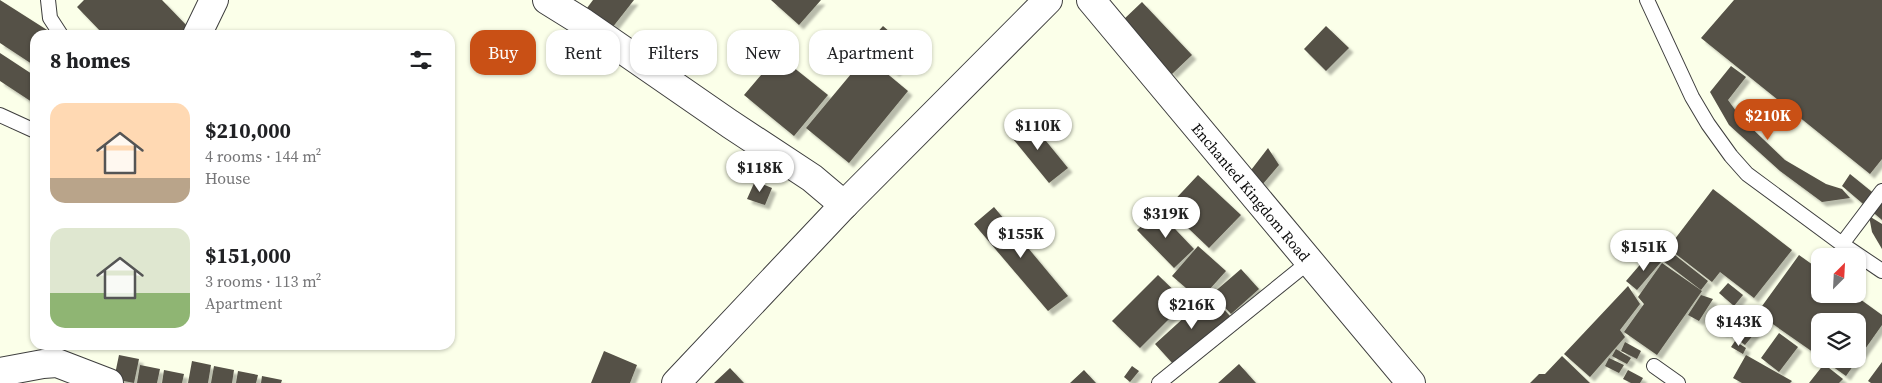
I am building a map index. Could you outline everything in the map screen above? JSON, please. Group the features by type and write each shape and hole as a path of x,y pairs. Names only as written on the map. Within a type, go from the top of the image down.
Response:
{"street":[{"path":"199,30 214,0"},
{"path":"549,0 812,178 844,205"},
{"path":"676,383 844,205 1048,0"},
{"name":"Enchanted Kingdom Road","path":"1091,0 1411,383"},
{"path":"0,372 43,364 61,354 109,383"}],"lane":[{"path":"48,0 50,18 58,30"},
{"path":"1647,0 1692,97 1708,124 1731,156 1747,174 1882,271"},
{"path":"0,115 30,128"},
{"path":"1842,244 1882,191"},
{"path":"1159,383 1310,261"},
{"path":"1654,366 1678,383"}],"building":[{"path":"0,0 47,30 30,30 30,63 0,43"},
{"path":"84,0 162,0 191,30 99,30 77,7"},
{"path":"593,0 634,0 612,28 587,8"},
{"path":"771,0 821,0 799,25"},
{"path":"1734,0 1882,0 1882,159 1870,174 1701,38"},
{"path":"1142,2 1192,55 1172,74 1122,21"},
{"path":"883,26 888,30 879,30"},
{"path":"1326,26 1349,48 1326,71 1304,49"},
{"path":"0,53 30,73 30,101 0,81"},
{"path":"1731,66 1746,77 1728,100 1741,118 1785,160 1826,184 1842,189 1850,198 1822,202 1780,171 1729,125 1710,92"},
{"path":"799,72 828,95 794,136 744,95 761,75 799,75"},
{"path":"850,75 889,75 908,91 849,163 806,128"},
{"path":"1028,119 1068,168 1049,183 1009,134"},
{"path":"1268,148 1279,165 1262,185 1248,174"},
{"path":"1850,174 1882,200 1882,220 1842,186"},
{"path":"1198,175 1241,215 1209,248 1167,208"},
{"path":"755,181 772,188 765,205 747,199"},
{"path":"1713,189 1792,250 1754,298 1720,272 1712,282 1668,248"},
{"path":"994,207 1068,296 1048,311 974,224"},
{"path":"1158,211 1194,249 1174,268 1137,230"},
{"path":"1869,216 1882,224 1882,249 1872,232"},
{"path":"1198,246 1226,271 1200,300 1172,276"},
{"path":"1666,248 1708,281 1701,290 1659,258"},
{"path":"1650,253 1661,262 1637,290 1626,281"},
{"path":"1799,255 1811,264 1811,303 1865,303 1882,315 1882,325 1866,348 1866,313 1811,313 1811,351 1757,313"},
{"path":"1662,263 1702,291 1657,355 1624,332 1644,304 1638,297"},
{"path":"1241,269 1259,289 1231,314 1212,294"},
{"path":"1158,275 1186,302 1140,348 1112,321"},
{"path":"1728,283 1743,295 1734,306 1719,293"},
{"path":"1628,286 1640,304 1620,330 1625,337 1590,377 1564,354"},
{"path":"1210,294 1230,316 1174,365 1155,344"},
{"path":"1701,295 1713,299 1699,321 1688,315"},
{"path":"1726,306 1737,313 1724,333 1712,326"},
{"path":"1746,308 1764,322 1745,345 1727,331"},
{"path":"1779,333 1798,347 1779,372 1761,358"},
{"path":"1735,341 1746,348 1743,354 1731,347"},
{"path":"1625,342 1641,351 1637,359 1621,351"},
{"path":"1616,349 1631,358 1627,364 1612,356"},
{"path":"604,351 637,365 630,383 591,383"},
{"path":"119,355 139,359 134,383 114,379"},
{"path":"1746,355 1792,381 1790,383 1742,383 1733,378"},
{"path":"1562,356 1590,383 1530,383 1539,374 1545,374"},
{"path":"1609,358 1624,365 1619,373 1605,366"},
{"path":"192,361 211,365 208,383 188,383"},
{"path":"1882,362 1882,383 1871,383 1868,381"},
{"path":"1239,364 1256,383 1218,383"},
{"path":"140,365 160,369 157,383 137,383"},
{"path":"214,366 234,370 232,383 211,383"},
{"path":"1132,366 1139,371 1130,382 1124,377"},
{"path":"730,368 744,383 714,383"},
{"path":"1821,368 1829,368 1843,379 1839,383 1809,383"},
{"path":"1835,368 1852,368 1846,376"},
{"path":"164,370 184,374 182,383 162,383"},
{"path":"1084,370 1096,383 1070,383"},
{"path":"1628,370 1643,378 1640,383 1631,383 1623,379"},
{"path":"238,371 258,375 256,383 236,383"},
{"path":"262,376 282,380 281,383 261,383"}]}
